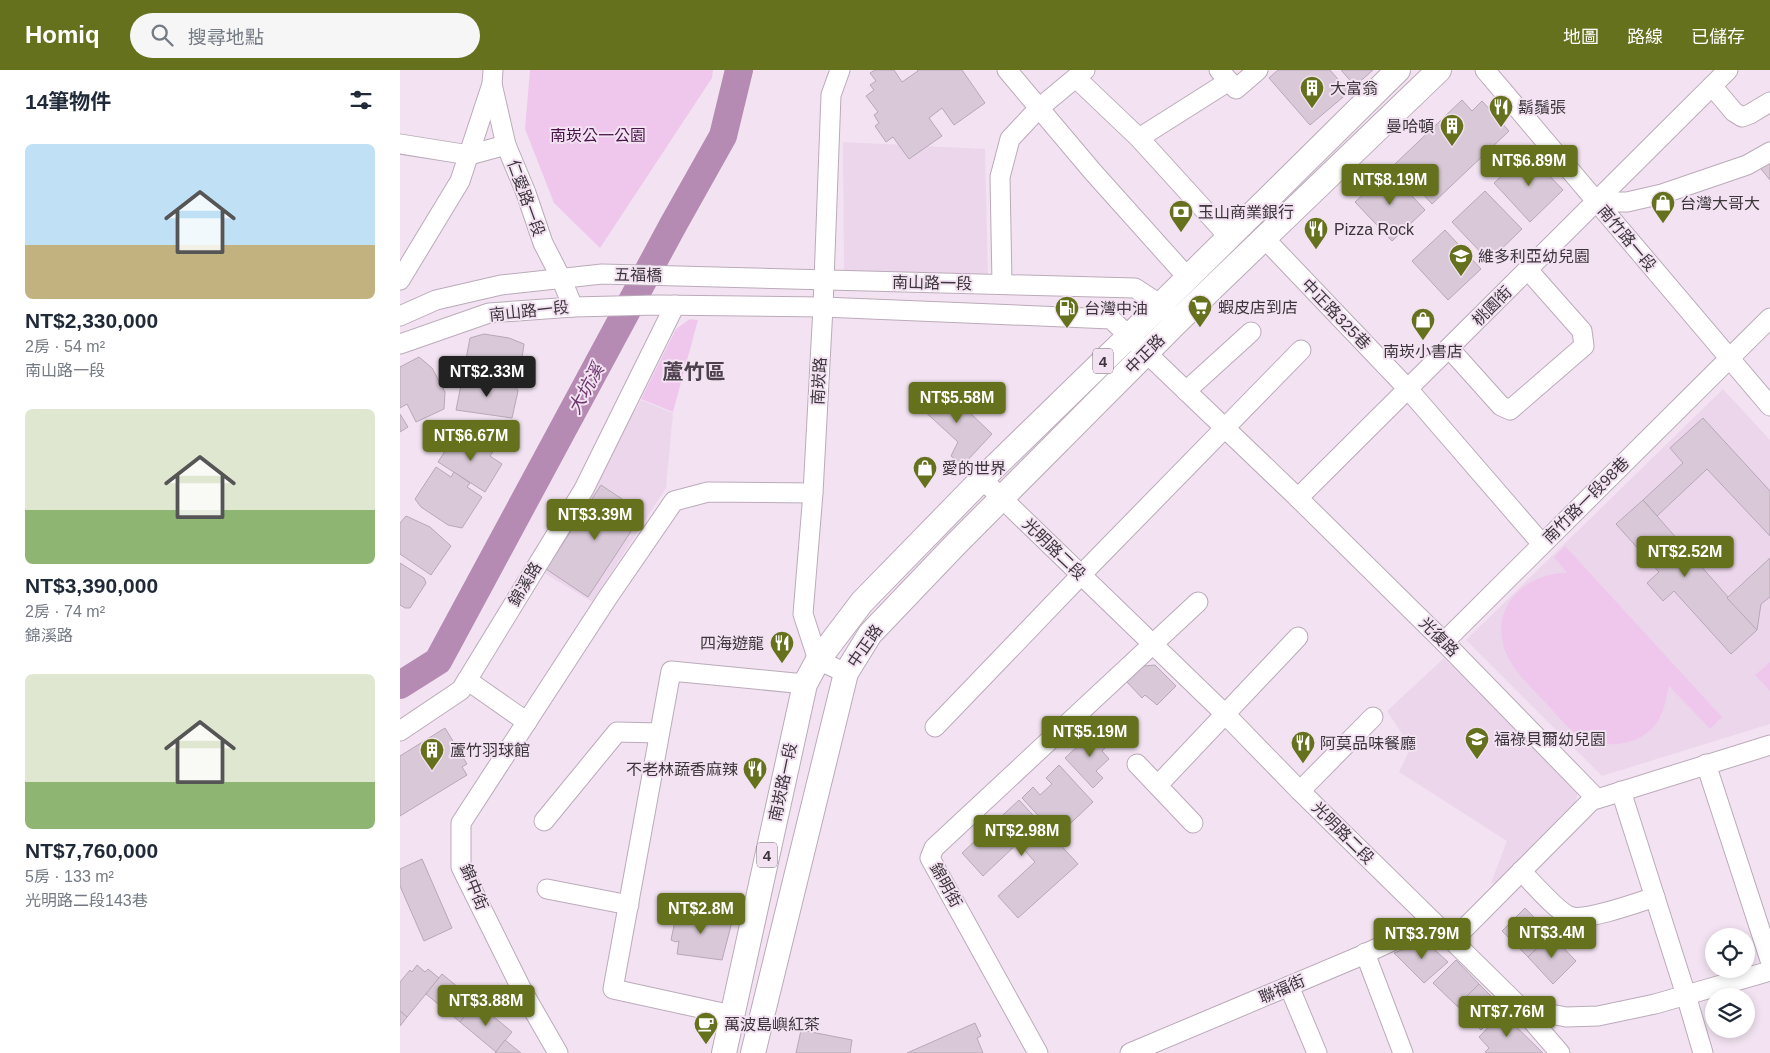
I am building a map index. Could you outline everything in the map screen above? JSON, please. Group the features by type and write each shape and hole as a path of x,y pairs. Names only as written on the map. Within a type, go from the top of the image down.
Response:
{"main road":[{"name":"中正路","path":"818,660 862,602 982,479 1398,70"},
{"name":"中正路","path":"846,673 870,634 1001,499 1146,352 1439,70"},
{"name":"南崁路一段","path":"724,1053 805,684 818,660"},
{"name":"4","path":"753,1053 846,673"}],"street":[{"name":"南崁路","path":"818,660 803,614 813,493 823,307 831,95 840,70"},
{"path":"1007,70 1038,109 1188,278"},
{"path":"1138,138 1228,80 1258,70"},
{"name":"南竹路一段","path":"1485,70 1770,406"},
{"name":"桃園街","path":"1298,498 1726,71"},
{"path":"1002,284 1000,177 1010,139 1038,109 1080,74 1229,237"},
{"name":"仁愛路一段","path":"492,77 506,145 526,193 543,243 562,278 573,307"},
{"name":"仁愛路一段","path":"400,280 460,181 492,77"},
{"path":"1712,86 1734,112 1742,117 1770,102"},
{"path":"400,144 469,155 506,145"},
{"path":"1596,202 1628,202 1662,194 1747,165 1770,152"},
{"name":"中正路325巷","path":"1265,239 1408,390 1542,544"},
{"path":"1449,348 1501,406 1510,410 1584,346 1582,331 1528,270"},
{"name":"南山路一段","path":"400,316 436,300 501,285 602,274"},
{"name":"五福橋","path":"602,274 674,275"},
{"name":"南山路一段","path":"674,275 824,281 1135,288 1161,305 1177,322"},
{"name":"南山路一段","path":"666,305 823,307 1111,319 1146,352"},
{"name":"五福橋","path":"603,306 666,305"},
{"name":"錦溪路","path":"400,731 461,690 584,489 666,305"},
{"name":"南山路一段","path":"400,344 489,313 603,306"},
{"name":"南竹路一段98巷","path":"1444,642 1770,318"},
{"path":"1186,391 1250,332"},
{"path":"935,726 1301,350"},
{"name":"光復路","path":"1146,352 1444,642 1594,797"},
{"name":"光明路二段","path":"982,479 1225,714 1300,791 1453,940 1521,1008 1560,1053"},
{"name":"錦中街","path":"558,1053 523,992 461,867 462,823 608,597 674,502 708,492 813,493"},
{"path":"1152,644 1198,602"},
{"path":"1158,785 1298,637"},
{"name":"錦明街","path":"1038,1053 930,858 934,848 1152,644"},
{"path":"818,660 846,673"},
{"path":"732,1015 613,989 671,671 805,684"},
{"path":"467,680 527,722"},
{"path":"1300,791 1373,717"},
{"path":"544,821 617,732 659,733"},
{"path":"1453,940 1594,797 1597,799 1770,745"},
{"path":"1137,764 1193,823"},
{"path":"1706,764 1770,960"},
{"path":"1621,791 1703,1053"},
{"path":"1521,870 1553,903 1569,916 1584,918 1656,898"},
{"path":"547,889 629,905"},
{"name":"聯福街","path":"1130,1053 1289,986 1433,922"},
{"path":"1365,953 1403,1053"},
{"path":"1521,1008 1566,1017 1598,1016 1655,1004 1770,970"},
{"path":"1289,986 1317,1053"}],"shaded area":[{"path":"843,142 985,149 988,275 844,277"},
{"path":"1723,389 1770,440 1770,724 1602,776 1466,640"},
{"path":"641,400 673,413 666,488 592,602 541,571"},
{"name":"福祿貝爾幼兒園","path":"1444,658 1578,790 1575,807 1497,882 1491,883 1507,841 1399,772 1411,747 1387,711"}],"green space":[{"name":"南崁公一公園","path":"530,70 713,70 712,78 600,248 554,203 525,129"},
{"path":"690,319 698,320 673,412 641,399 676,329"},
{"path":"1565,546 1722,717 1710,729 1669,686 1661,716 1647,733 1628,742 1617,744 1595,742 1571,730 1528,685 1512,664 1504,648 1501,625 1504,612 1510,601 1529,583 1541,577 1567,573 1554,557"},
{"path":"1770,662 1770,691 1755,675"}],"building":[{"path":"875,70 894,70 902,82 917,70 962,70 985,103 954,125 942,108 929,118 942,136 909,159 893,137 886,142 875,126 879,123 874,115 878,112 866,96 874,90 870,85 876,81 870,73"},
{"name":"大富翁","path":"1278,70 1330,70 1349,92 1310,125 1269,78"},
{"name":"大富翁","path":"1341,70 1373,70 1355,86"},
{"name":"曼哈頓","path":"1462,100 1472,111 1482,101 1509,131 1432,204 1395,164"},
{"path":"1527,152 1563,190 1530,222 1494,183"},
{"path":"1770,159 1770,180 1757,164"},
{"name":"曼哈頓","path":"1389,171 1425,210 1392,241 1355,202"},
{"path":"1485,191 1522,229 1489,261 1452,222"},
{"path":"1445,230 1481,269 1448,300 1412,261"},
{"path":"484,334 509,338 524,344 519,379 464,370 470,338"},
{"path":"419,357 432,368 445,392 444,409 416,422 407,404 400,408 400,367"},
{"path":"466,377 516,387 518,391 512,418 456,410 462,380"},
{"path":"942,386 992,434 963,465 951,456 958,442 921,408"},
{"path":"400,414 408,427 400,432"},
{"path":"1703,418 1770,491 1770,536 1707,469 1657,516 1643,500 1683,463 1670,448"},
{"path":"456,434 469,443 473,437 494,450 490,456 502,464 485,492 438,462"},
{"path":"436,467 451,477 454,472 470,483 467,487 482,497 462,528 448,525 421,507 415,499"},
{"path":"601,485 643,513 588,597 546,569"},
{"path":"1643,500 1757,630 1731,654 1674,591 1663,601 1647,583 1659,572 1616,524"},
{"path":"406,516 430,527 451,546 431,575 400,554 400,523"},
{"path":"1770,558 1770,597 1761,604 1757,630 1727,598"},
{"path":"400,563 424,578 426,583 410,608 400,605"},
{"path":"1155,665 1176,686 1157,705 1145,695 1142,698 1127,682 1144,666"},
{"name":"蘆竹羽球館","path":"445,728 467,764 462,767 467,775 400,816 400,756"},
{"path":"1095,730 1109,744 1102,751 1109,759 1096,771 1103,778 1093,788 1065,758"},
{"path":"1059,765 1093,802 1057,836 1022,798 1033,787 1040,795 1052,784 1046,778"},
{"path":"1019,800 1078,864 1018,918 998,896 1035,862 1018,843 983,876 962,853"},
{"path":"422,859 452,928 424,941 400,886 400,869"},
{"path":"1525,908 1551,935 1528,957 1502,931"},
{"path":"677,911 733,918 722,960 677,954 679,941 671,940"},
{"path":"1551,935 1576,961 1553,984 1528,957"},
{"path":"1425,941 1448,962 1424,983 1394,953"},
{"path":"1456,960 1479,984 1457,1006 1433,983"},
{"path":"417,965 425,972 428,969 439,978 407,1017 400,1011 400,982"},
{"path":"442,974 476,1002 460,1022 426,994"},
{"path":"1479,984 1503,1008 1481,1030 1457,1006"},
{"path":"476,1002 512,1032 496,1052 460,1022"},
{"path":"400,1011 407,1017 400,1026"},
{"path":"1502,1013 1543,1053 1485,1052 1489,1048 1479,1037"},
{"path":"975,1023 981,1036 977,1038 983,1053 907,1053"},
{"path":"801,1030 852,1040 850,1053 796,1053"},
{"path":"505,1040 521,1053 495,1053"}],"waterway":[{"name":"大坑溪","path":"400,685 438,661 723,136 739,70"}],"place":[{"name":"大富翁","path":"1312,109"},
{"name":"鬍鬚張","path":"1501,128"},
{"name":"曼哈頓","path":"1452,147"},
{"name":"台灣大哥大","path":"1663,224"},
{"name":"玉山商業銀行","path":"1181,233"},
{"name":"Pizza Rock","path":"1316,250"},
{"name":"維多利亞幼兒園","path":"1461,277"},
{"name":"蝦皮店到店","path":"1200,328"},
{"name":"台灣中油","path":"1067,329"},
{"name":"南崁小書店","path":"1423,341"},
{"name":"愛的世界","path":"925,489"},
{"name":"四海遊龍","path":"782,664"},
{"name":"福祿貝爾幼兒園","path":"1477,760"},
{"name":"阿莫品味餐廳","path":"1303,764"},
{"name":"蘆竹羽球館","path":"432,771"},
{"name":"不老林蔬香麻辣","path":"755,790"},
{"name":"萬波島嶼紅茶","path":"706,1045"}],"district":[{"name":"蘆竹區","path":"694,371"}]}
